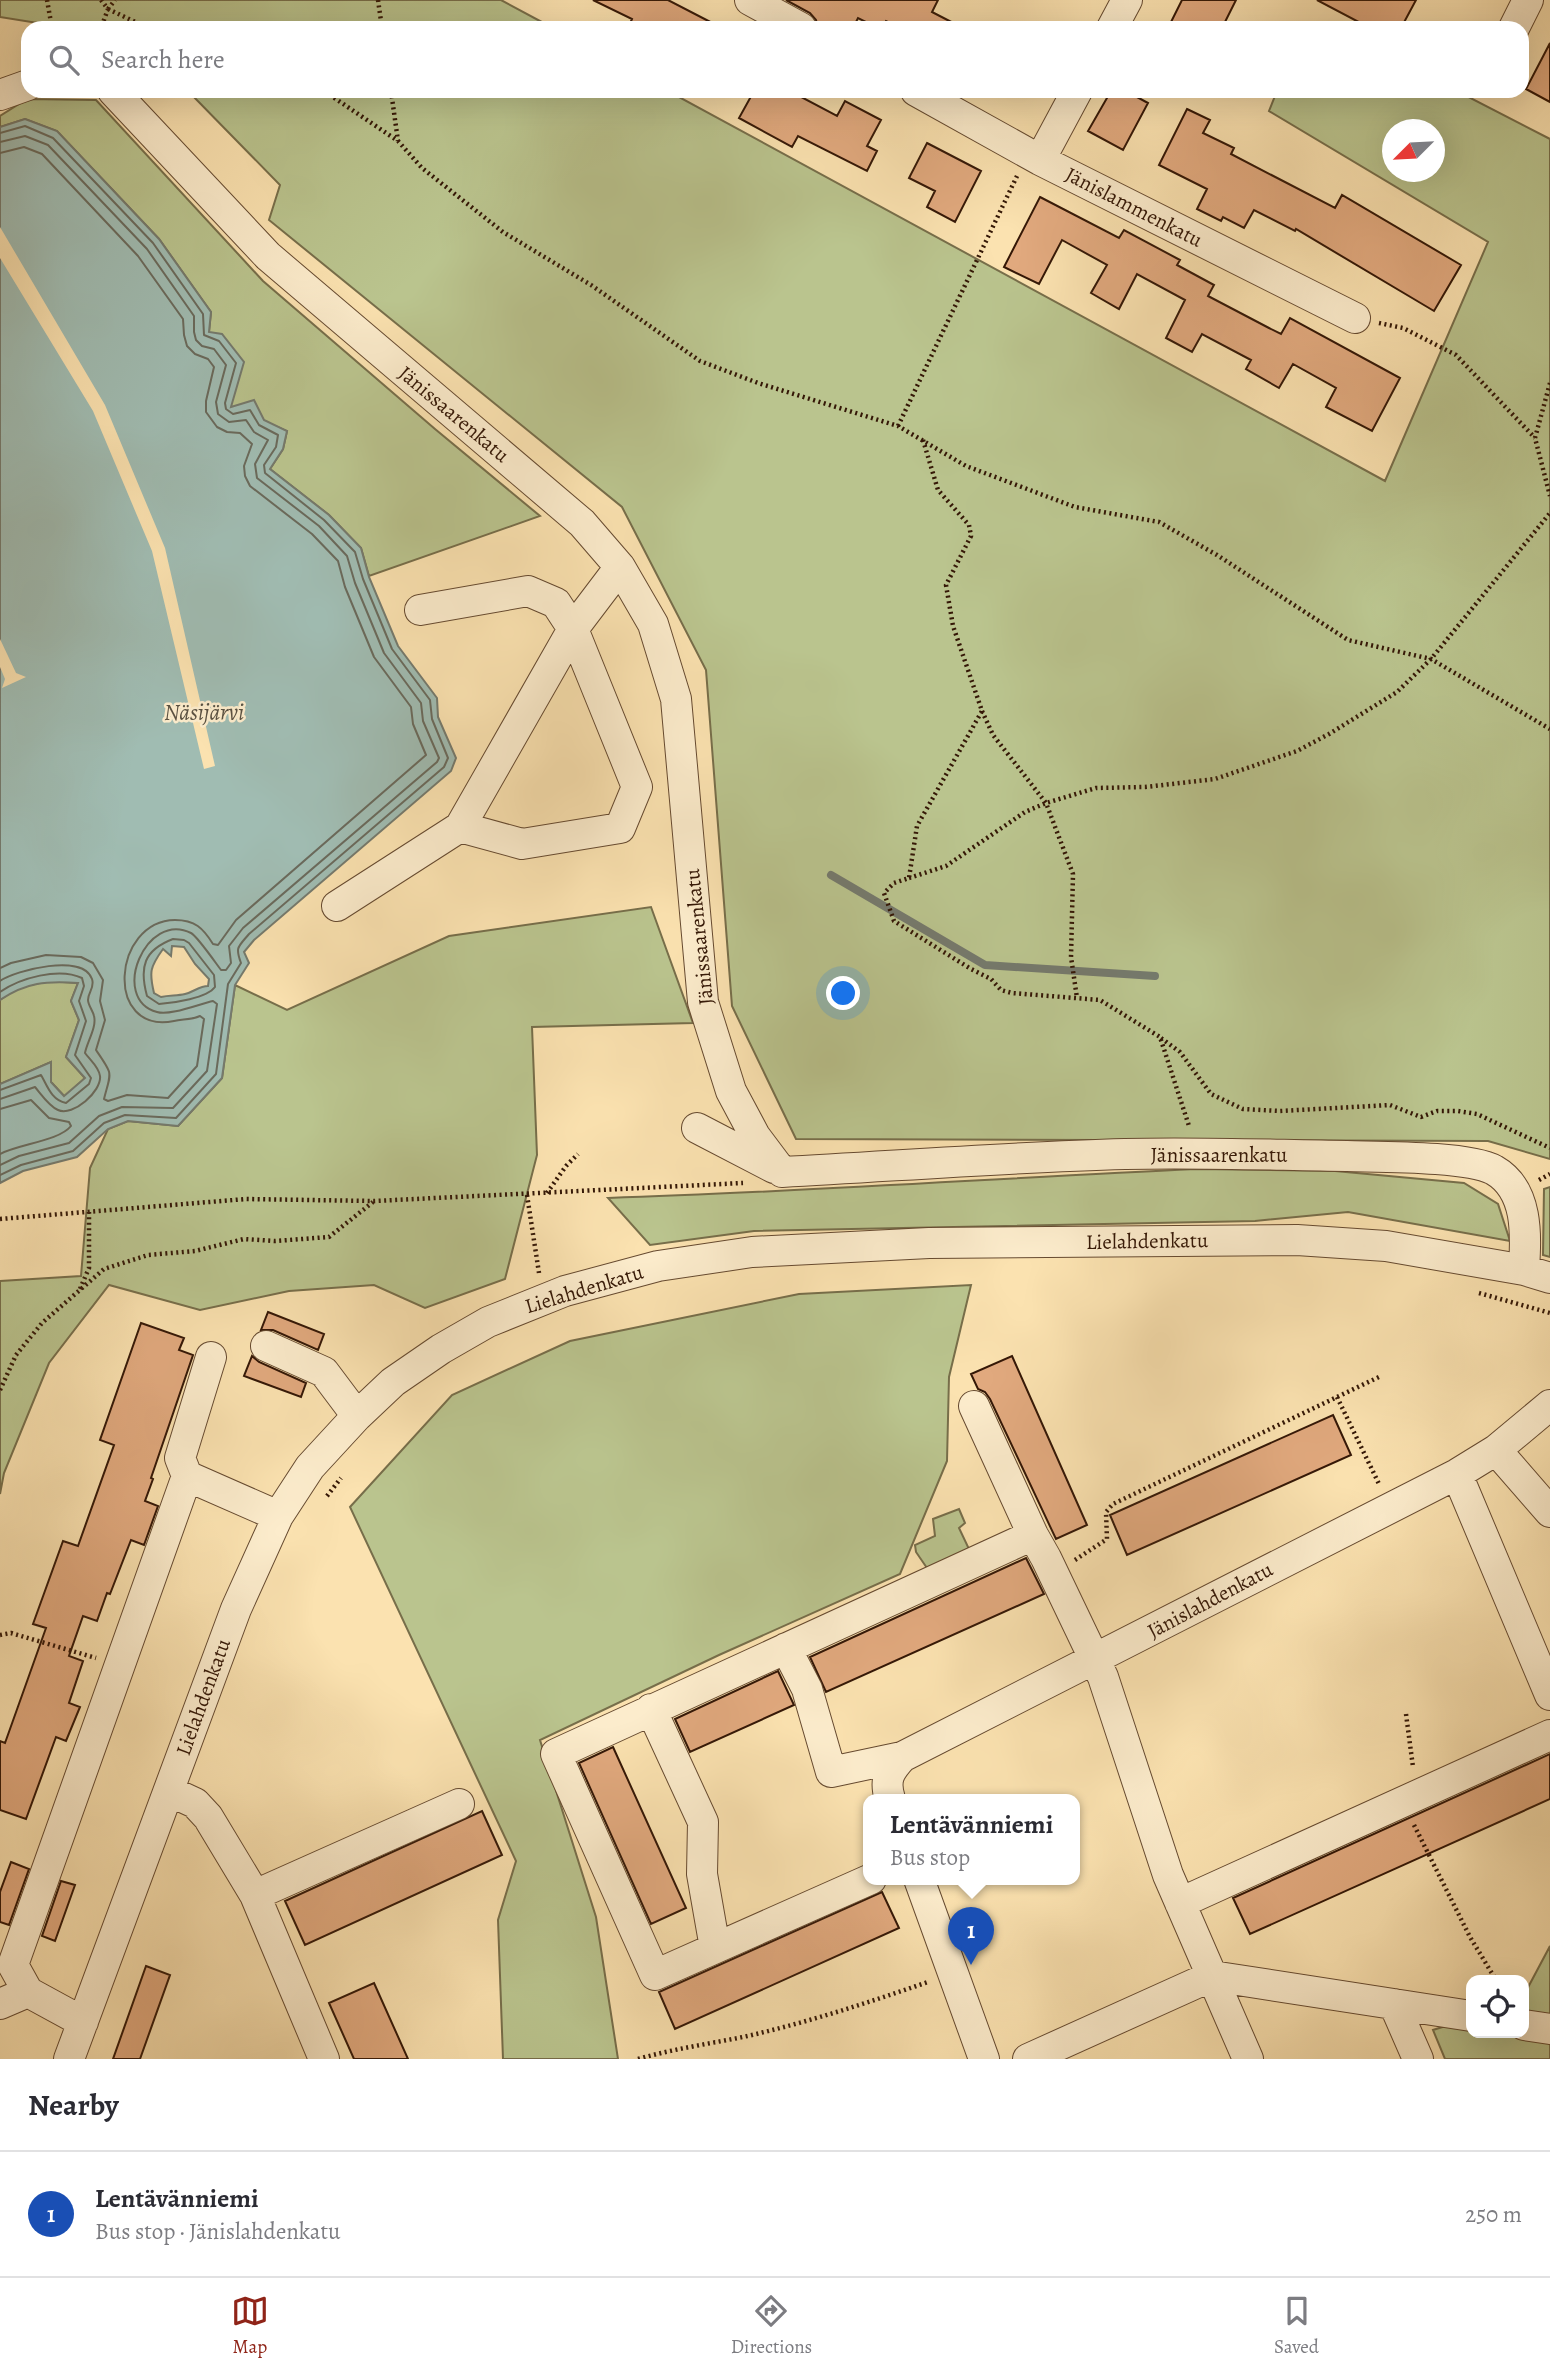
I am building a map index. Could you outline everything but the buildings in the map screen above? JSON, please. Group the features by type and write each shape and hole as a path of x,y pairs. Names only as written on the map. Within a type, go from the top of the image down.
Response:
{"street":[{"path":"750,0 788,21"},
{"path":"1116,21 1127,0"},
{"path":"1518,21 1528,0"},
{"path":"0,95 21,88"},
{"name":"Jänissaarenkatu","path":"120,98 268,256 582,523 620,567 653,624 676,699 703,1002 732,1091 755,1136 782,1172 1123,1154 1199,1153 1403,1157 1478,1164 1494,1170 1507,1181 1516,1194 1537,1274"},
{"name":"Jänislammenkatu","path":"929,98 1034,156 1355,318"},
{"path":"1034,156 1072,98"},
{"path":"337,906 460,827 573,629 620,567"},
{"path":"420,610 528,591 556,603 573,629 637,787 620,828 522,844 460,827"},
{"path":"697,1128 782,1172"},
{"name":"Lielahdenkatu","path":"69,2059 236,1609 278,1516 310,1467 393,1382 488,1322 542,1298 659,1266 752,1252 929,1244 1297,1240 1386,1246 1537,1274"},
{"path":"266,1346 324,1372 357,1416"},
{"path":"83,2022 28,1992 7,1960 120,1666 187,1476 180,1458 211,1357"},
{"name":"Jänislahdenkatu","path":"786,1648 807,1689 831,1772 902,1757 1457,1474 1496,1450 1550,1405"},
{"path":"974,1406 1033,1535 1095,1660 1118,1718 1150,1824 1180,1903 1248,2059"},
{"path":"1496,1450 1550,1512"},
{"path":"1457,1474 1550,1695"},
{"path":"187,1476 278,1516"},
{"path":"863,1883 655,1975 556,1754 1033,1535"},
{"path":"651,1709 703,1822 702,1874 715,1948"},
{"path":"1180,1903 1550,1735"},
{"path":"889,1794 887,1780 891,1768 902,1757"},
{"path":"169,1791 195,1803 208,1817 255,1895 324,2059"},
{"path":"255,1895 459,1804"},
{"path":"921,1885 984,2059"},
{"path":"1028,2059 1212,1976 1466,2015"},
{"path":"0,2004 28,1992"},
{"path":"1394,2004 1418,2059"},
{"path":"1529,2026 1550,2029"}],"path":[{"path":"47,0 51,21"},
{"path":"101,0 108,9 133,21"},
{"path":"108,0 108,9"},
{"path":"104,21 115,0"},
{"path":"378,0 381,21"},
{"path":"336,98 398,141 422,167 503,232 591,285 700,361 758,383 898,426 966,466 1075,507 1159,522 1217,555 1348,640 1431,659 1550,729"},
{"path":"392,98 398,141"},
{"path":"898,426 1034,156"},
{"path":"1355,318 1403,328 1456,355 1535,438 1550,496"},
{"path":"1535,438 1550,383"},
{"path":"923,440 938,490 969,525 971,536 946,585 953,626 982,711 993,735 1046,803 1073,874 1071,957 1077,998"},
{"path":"1550,513 1431,659 1397,692 1297,751 1215,779 1145,787 1096,788 1046,803 1025,812 946,866 894,883 884,893 894,921 991,979 1001,990 1100,1000 1180,1052 1211,1094 1243,1109 1280,1111 1390,1105 1420,1116 1437,1111 1458,1111 1477,1114 1550,1148"},
{"path":"909,878 917,826 982,711"},
{"path":"1160,1037 1199,1153"},
{"path":"547,1194 566,1166 578,1154"},
{"path":"0,1219 246,1199 374,1201 742,1184 782,1172"},
{"path":"527,1195 542,1298"},
{"path":"0,1390 16,1355 42,1323 104,1269 148,1255 195,1251 244,1239 275,1241 329,1237 374,1201"},
{"path":"78,1293 89,1268 89,1212"},
{"path":"1476,1292 1550,1313"},
{"path":"1054,1574 1107,1539 1106,1512 1112,1504 1381,1376"},
{"path":"1337,1397 1381,1489"},
{"path":"324,1500 349,1468"},
{"path":"0,1635 11,1633 120,1666"},
{"path":"1406,1714 1410,1799 1459,1915 1493,1975"},
{"path":"638,2059 665,2051 743,2037 832,2014 953,1974"}],"green space":[{"path":"0,0 501,0 540,21 25,21 0,17"},
{"path":"195,98 681,98 1385,481 1488,242 1388,182 1445,182 1445,119 1382,119 1382,179 1269,111 1274,98 1471,98 1550,139 1550,1159 1488,1141 796,1139 732,1006 706,670 622,507 269,220 280,185"},
{"path":"27,99 96,100 263,281 540,516 369,576 361,548 329,515 270,469 283,449 287,431 231,407 209,332 211,312 159,239 57,131 25,119 0,127 0,116"},
{"path":"651,907 693,1023 532,1027 537,1155 505,1279 425,1308 374,1285 289,1291 200,1310 109,1285 49,1363 4,1473 0,1494 0,1281 81,1276 90,1168 108,1129 128,1121 178,1126 222,1078 235,985 287,1010 449,936"},
{"path":"48,981 78,983 71,1001 79,1020 66,1057 85,1078 65,1097 51,1082 51,1062 0,1084 0,1000 17,988"},
{"path":"1196,1169 1335,1171 1464,1183 1498,1204 1510,1241 1348,1212 1255,1221 754,1231 650,1245 608,1198 755,1192"},
{"path":"1550,1187 1550,1257 1543,1255 1544,1189"},
{"path":"971,1285 949,1377 947,1461 900,1574 719,1655 540,1740 596,1917 618,2059 503,2059 498,1920 516,1861 350,1507 452,1395 570,1341 799,1294"},
{"path":"959,1509 965,1523 959,1528 969,1549 929,1571 916,1552 915,1545 935,1536 933,1519"},
{"path":"1550,1946 1550,2059 1445,2059 1433,2030 1466,2020 1466,2038 1529,2038 1529,1986"}],"water":[{"name":"Näsijärvi","path":"25,119 57,131 159,239 211,312 209,332 222,334 244,362 231,407 254,400 264,420 287,431 283,449 270,469 329,515 361,548 369,577 398,646 437,698 438,717 456,758 451,771 254,940 244,952 249,963 235,985 222,1078 178,1126 128,1121 108,1129 77,1157 23,1171 0,1183 0,1084 51,1062 51,1082 64,1096 85,1078 66,1057 79,1020 71,1001 78,983 37,984 19,989 0,1000 0,127","holes":["172,946 184,947 209,979 208,986 185,994 161,997 154,993 151,980 153,965 163,949 171,956"]}],"pier":[{"path":"0,227 105,405 165,548 215,766 204,769 152,551 93,411 0,258"},
{"path":"0,639 16,673 26,677 2,688 5,679 0,667"}],"waterway":[{"path":"831,875 985,965 1155,976"}],"place":[{"name":"Lentävänniemi","path":"971,1965"}]}
